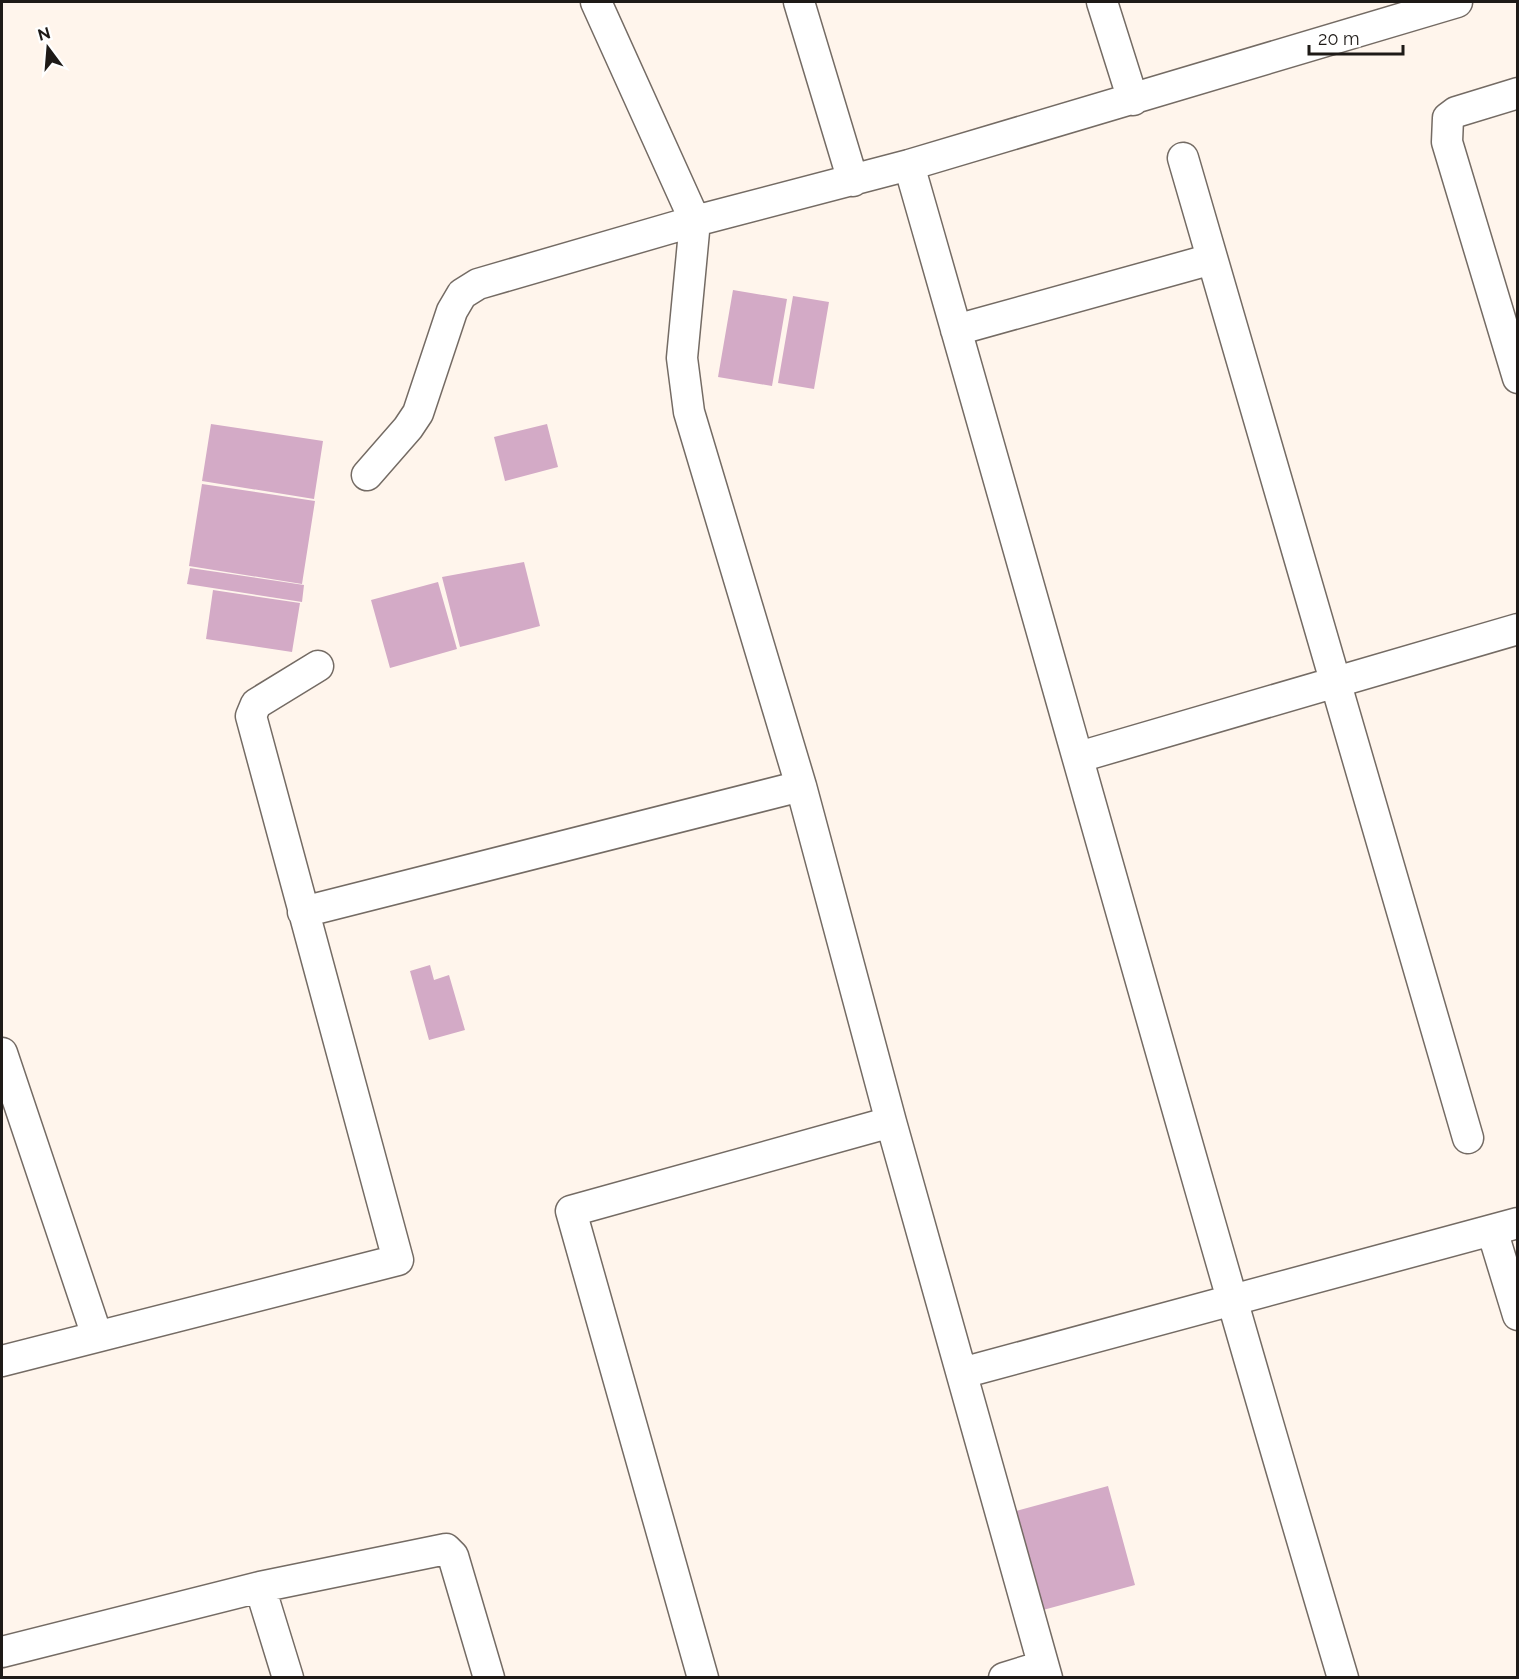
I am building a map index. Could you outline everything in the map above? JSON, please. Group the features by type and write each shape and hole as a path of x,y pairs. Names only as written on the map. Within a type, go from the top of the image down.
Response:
{"street":[{"path":"596,2 695,221 683,339 684,387 696,440 801,786 891,1122 1045,1671 1004,1677"},
{"path":"799,2 854,182"},
{"path":"1102,2 1132,100"},
{"path":"367,475 408,429 418,413 452,311 462,294 497,277 695,221 854,182 1132,100 1378,13 1457,2"},
{"path":"1516,367 1447,142 1446,128 1448,118 1456,112 1518,93"},
{"path":"1183,158 1468,1138"},
{"path":"909,165 1079,757 1230,1300 1343,1677"},
{"path":"957,330 1212,259"},
{"path":"1079,757 1518,629"},
{"path":"2,1360 398,1260 251,716 256,704 318,666"},
{"path":"303,912 801,786"},
{"path":"2,1053 97,1336"},
{"path":"703,1677 571,1212 891,1122"},
{"path":"962,1373 1505,1227 1518,1315"},
{"path":"2,1652 260,1587 446,1549 453,1556 489,1677"},
{"path":"260,1587 288,1677"}],"building":[{"path":"733,290 787,299 772,386 718,377"},
{"path":"793,296 829,302 814,389 778,383"},
{"path":"211,424 323,441 314,499 202,481"},
{"path":"547,424 558,467 505,481 494,437"},
{"path":"202,484 315,501 302,584 189,566"},
{"path":"524,562 540,626 460,647 442,577"},
{"path":"190,568 304,585 302,602 187,584"},
{"path":"438,582 457,649 390,668 371,600"},
{"path":"213,590 300,603 292,652 206,639"},
{"path":"430,965 434,980 449,975 465,1030 429,1040 410,971"},
{"path":"1108,1486 1135,1585 1032,1613 1005,1514"}]}
